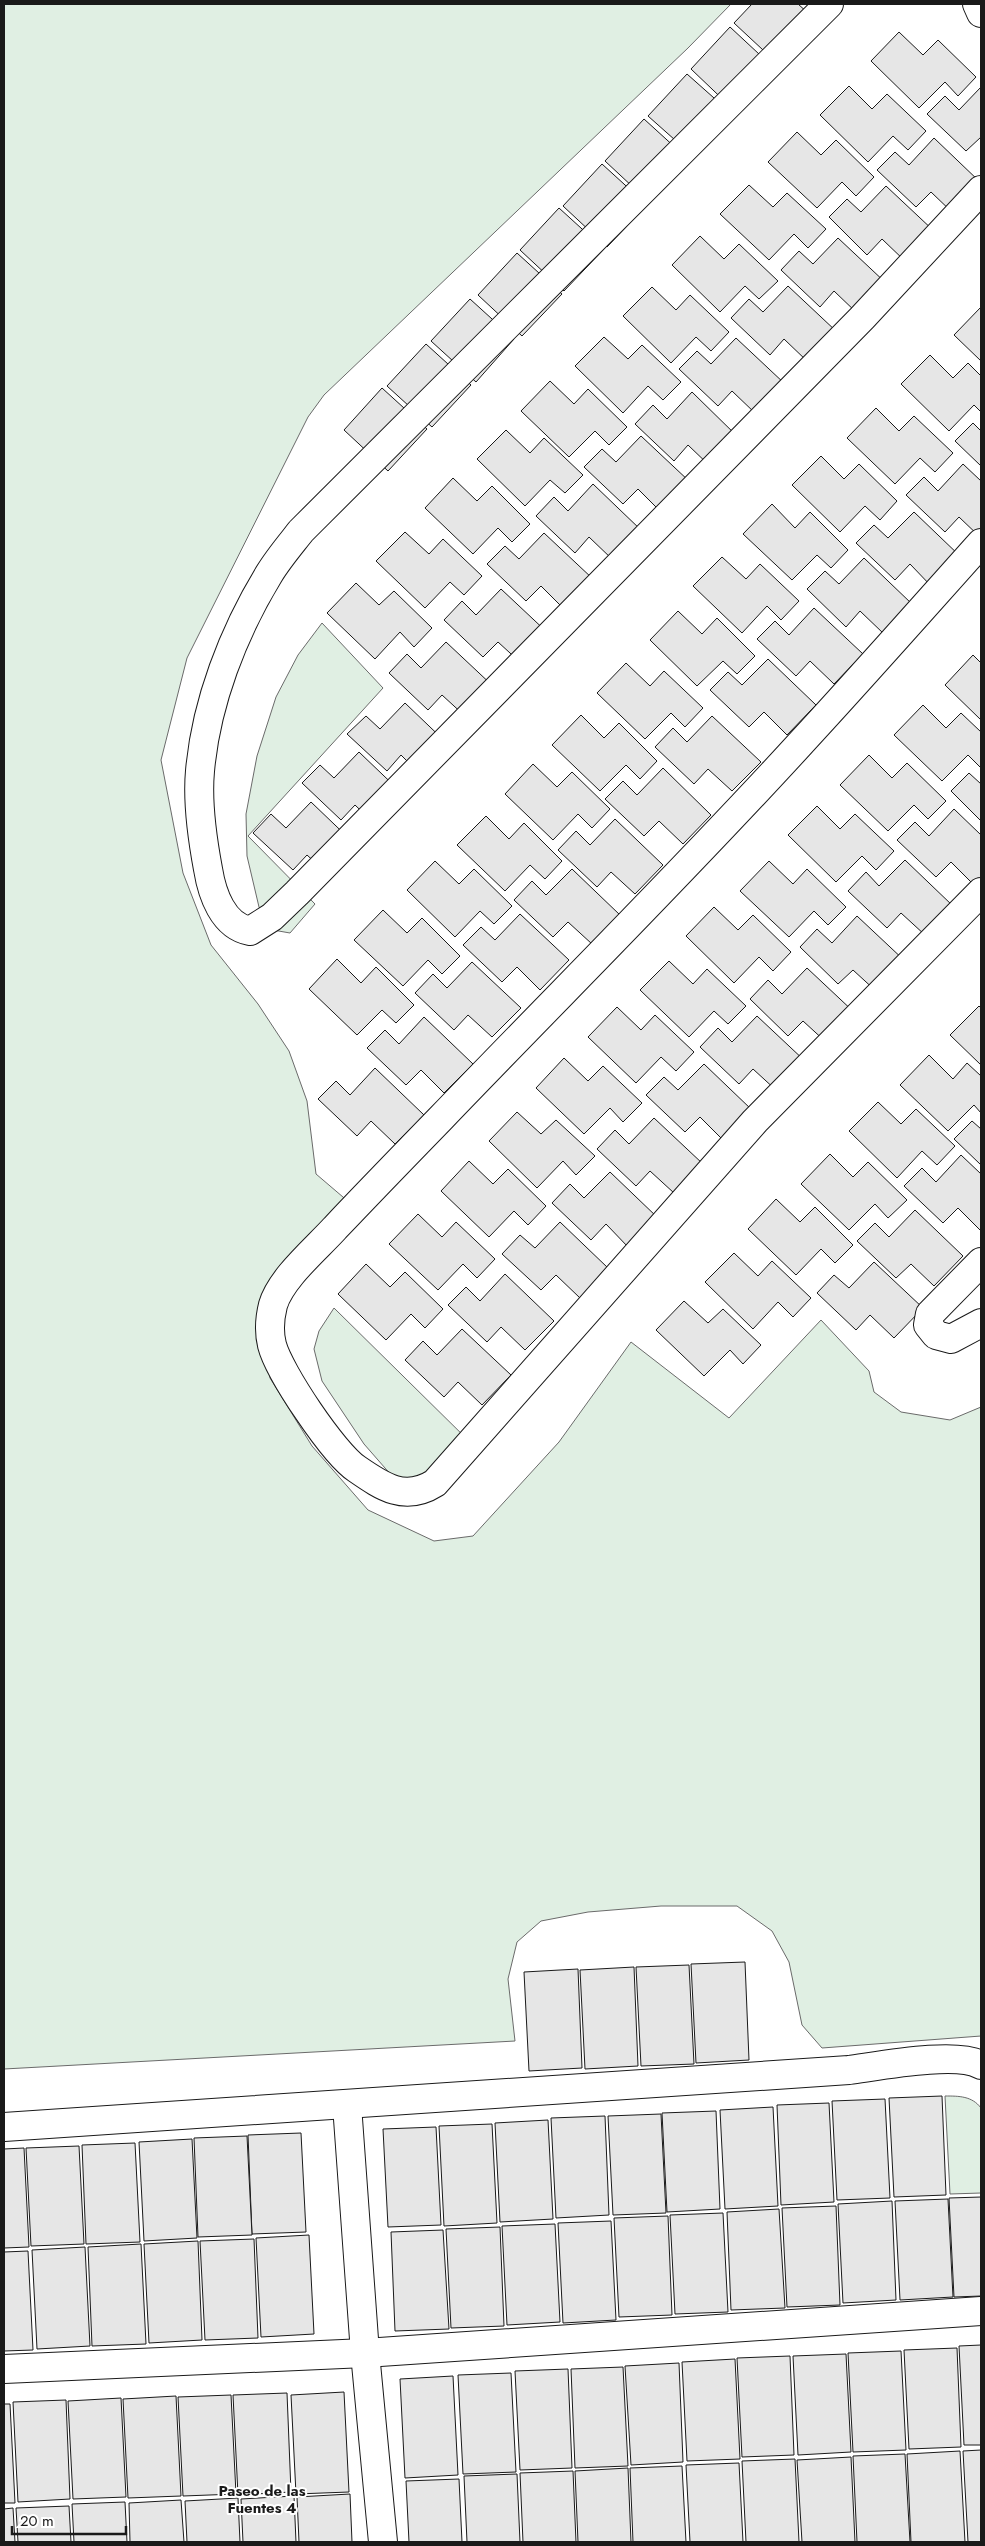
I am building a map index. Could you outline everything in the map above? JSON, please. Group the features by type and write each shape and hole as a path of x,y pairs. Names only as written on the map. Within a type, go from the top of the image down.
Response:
{"street":[{"path":"829,4 301,531 269,574 224,668 208,719 200,772 202,832 210,883 220,908 234,926 250,932 272,917 297,893 862,318 981,190"},
{"path":"977,4 981,13"},
{"path":"981,543 798,747 362,1200 279,1290 273,1304 271,1342 279,1366 337,1452 353,1466 394,1490 410,1494 422,1492 435,1483 755,1121 981,892"},
{"path":"981,1262 930,1314 928,1325 936,1335 951,1339 981,1323"},
{"path":"4,2127 849,2070 945,2059 974,2062 981,2065"},
{"path":"347,2105 365,2353 383,2542"},
{"path":"4,2369 365,2353 981,2311"}],"green space":[{"path":"4,4 731,4 688,48 324,395 308,417 187,658 161,760 183,873 211,945 258,1004 289,1051 307,1101 316,1174 350,1203 266,1312 270,1378 312,1446 368,1510 434,1541 473,1536 559,1442 631,1342 729,1418 821,1320 869,1371 874,1392 901,1412 950,1420 981,1407 981,2036 822,2048 802,2025 789,1962 772,1931 737,1906 661,1906 588,1912 541,1921 517,1942 508,1979 515,2041 4,2069"},
{"path":"322,623 383,688 248,836 315,904 290,933 273,930 259,907 247,856 246,814 257,756 276,697 298,655"},
{"path":"334,1308 474,1446 415,1483 392,1476 364,1444 322,1381 314,1349 319,1331"},
{"path":"945,2096 969,2099 981,2108 981,2193 950,2194"}],"building":[{"path":"752,4 798,4 818,22 778,64 734,23"},
{"path":"730,27 774,68 735,111 691,69"},
{"path":"899,32 923,55 938,40 976,77 958,96 945,82 919,108 871,61"},
{"path":"687,74 732,114 693,156 648,116"},
{"path":"849,86 872,109 887,94 926,131 908,150 893,136 868,162 820,115"},
{"path":"981,87 981,137 966,151 927,114 945,96 959,110"},
{"path":"644,119 689,160 649,202 605,161"},
{"path":"797,132 821,155 836,140 874,177 856,196 842,182 817,208 768,162"},
{"path":"934,138 981,183 955,215 931,192 916,207 877,170 895,152 909,165"},
{"path":"602,164 647,205 607,247 563,206"},
{"path":"749,185 773,207 787,193 826,229 808,248 794,234 769,260 720,214"},
{"path":"886,186 935,232 906,262 882,239 867,255 829,217 847,199 861,212"},
{"path":"559,208 604,249 564,291 520,250"},
{"path":"700,236 724,259 739,244 778,281 759,299 745,286 720,312 672,265"},
{"path":"838,238 887,284 858,314 834,291 820,307 781,270 799,251 813,264"},
{"path":"517,253 562,294 522,336 478,295"},
{"path":"788,286 837,332 808,362 784,339 770,355 731,318 749,299 763,312"},
{"path":"652,287 676,310 690,295 729,332 711,351 696,337 671,363 623,316"},
{"path":"470,299 514,339 476,382 431,341"},
{"path":"981,307 981,361 954,335"},
{"path":"604,337 628,359 642,345 681,382 663,400 648,386 623,413 575,366"},
{"path":"736,338 785,384 756,414 732,391 718,406 679,369 697,351 711,364"},
{"path":"426,344 471,385 432,427 387,386"},
{"path":"930,355 953,378 968,363 981,376 981,412 974,405 949,431 901,384"},
{"path":"550,381 574,404 588,389 627,427 609,445 595,431 569,457 521,411"},
{"path":"382,388 427,429 388,471 344,430"},
{"path":"692,392 740,439 712,468 688,445 674,461 635,424 653,405 667,419"},
{"path":"876,408 899,431 914,416 953,453 935,472 920,458 895,484 847,438"},
{"path":"973,423 981,431 981,466 955,441"},
{"path":"506,430 530,453 544,438 583,475 565,493 550,480 525,506 477,459"},
{"path":"641,436 690,482 661,512 638,489 623,504 584,467 602,449 616,462"},
{"path":"821,456 844,479 859,464 897,501 880,520 865,506 840,532 792,485"},
{"path":"963,464 981,481 981,538 959,517 945,532 906,495 924,477 938,491"},
{"path":"453,478 477,501 492,486 530,524 512,542 498,528 473,554 425,508"},
{"path":"593,484 642,531 613,560 589,537 575,553 536,516 554,497 568,511"},
{"path":"772,504 795,528 810,512 848,550 831,568 817,555 792,580 743,534"},
{"path":"914,512 962,558 933,588 910,564 895,580 856,543 874,525 888,538"},
{"path":"405,532 429,554 443,539 482,576 464,595 450,582 425,608 376,561"},
{"path":"544,533 593,579 564,609 541,586 526,601 487,564 505,546 519,559"},
{"path":"722,557 746,579 760,564 799,601 781,620 767,606 742,633 693,586"},
{"path":"864,558 912,604 884,634 860,611 846,627 807,589 825,571 839,584"},
{"path":"356,583 379,605 394,591 432,628 414,647 400,632 375,659 327,613"},
{"path":"501,589 550,635 522,664 498,642 483,657 444,620 462,601 476,615"},
{"path":"814,608 863,654 834,684 810,661 796,676 757,639 775,621 789,635"},
{"path":"678,611 702,634 717,618 755,656 737,674 723,661 697,686 650,640"},
{"path":"446,642 495,688 466,717 442,695 428,710 389,673 407,654 421,668"},
{"path":"973,655 981,663 981,720 945,685"},
{"path":"768,659 816,705 787,735 764,712 749,727 710,690 728,672 742,685"},
{"path":"626,663 650,686 664,671 703,708 685,727 671,713 645,739 597,693"},
{"path":"405,703 453,749 425,779 401,755 387,771 347,734 366,716 380,729"},
{"path":"923,705 946,728 961,713 981,732 981,768 968,755 942,781 894,735"},
{"path":"581,715 604,738 619,723 657,761 640,779 626,765 600,791 552,745"},
{"path":"712,716 761,762 732,791 708,769 694,784 655,747 673,728 687,742"},
{"path":"359,752 407,798 379,828 355,805 341,820 302,783 320,765 334,778"},
{"path":"869,755 892,778 907,763 946,801 928,819 914,805 888,831 840,785"},
{"path":"533,764 557,787 572,772 610,809 592,828 578,814 553,840 505,794"},
{"path":"663,768 711,815 683,844 659,821 644,836 605,799 623,781 637,795"},
{"path":"969,773 981,784 981,821 951,791"},
{"path":"311,802 359,848 331,877 307,855 293,870 253,833 271,814 286,828"},
{"path":"817,806 840,829 855,814 894,851 876,870 862,856 836,882 788,835"},
{"path":"954,809 981,835 981,878 974,885 951,862 936,877 897,840 915,822 929,836"},
{"path":"486,816 509,839 524,823 562,861 545,879 530,865 505,891 457,845"},
{"path":"615,819 663,865 635,894 611,872 597,887 558,850 576,831 590,845"},
{"path":"905,860 953,906 925,935 901,913 887,928 848,891 866,872 879,886"},
{"path":"435,861 459,884 474,869 512,906 494,924 480,911 455,937 407,890"},
{"path":"769,861 793,884 807,869 846,907 828,925 814,911 789,937 740,891"},
{"path":"572,869 620,915 592,944 568,922 553,937 514,900 532,881 546,895"},
{"path":"714,907 738,930 753,915 791,952 773,971 759,957 734,983 686,936"},
{"path":"383,910 407,933 422,918 460,956 442,974 428,960 403,986 354,940"},
{"path":"520,914 569,960 540,990 517,967 502,982 463,945 481,927 495,940"},
{"path":"857,916 906,962 877,992 853,970 838,984 800,947 817,929 832,943"},
{"path":"337,959 361,983 376,967 414,1005 396,1023 382,1010 357,1035 309,989"},
{"path":"669,961 693,984 707,969 746,1006 728,1024 714,1011 689,1037 640,990"},
{"path":"472,962 521,1008 492,1037 468,1015 454,1030 415,993 433,974 447,988"},
{"path":"807,968 856,1014 827,1043 803,1021 788,1036 750,999 768,980 782,994"},
{"path":"979,1006 981,1008 981,1065 950,1035"},
{"path":"617,1007 641,1030 655,1015 694,1052 676,1071 661,1057 636,1083 588,1037"},
{"path":"757,1016 806,1062 777,1091 753,1069 739,1084 700,1047 718,1028 732,1042"},
{"path":"424,1017 473,1064 444,1093 421,1070 406,1085 367,1048 385,1030 399,1044"},
{"path":"929,1055 953,1079 967,1063 981,1076 981,1113 974,1105 948,1131 900,1085"},
{"path":"564,1058 588,1081 603,1066 642,1103 623,1122 610,1108 584,1134 536,1088"},
{"path":"704,1064 752,1110 723,1140 700,1117 685,1132 646,1095 664,1077 678,1090"},
{"path":"375,1068 424,1115 395,1144 371,1121 357,1136 318,1099 336,1081 350,1095"},
{"path":"878,1102 901,1124 916,1109 955,1146 937,1165 922,1151 897,1178 849,1131"},
{"path":"517,1112 541,1134 556,1120 595,1156 576,1175 563,1161 537,1188 489,1141"},
{"path":"654,1118 703,1164 674,1193 650,1171 636,1186 597,1149 615,1130 629,1144"},
{"path":"972,1121 981,1129 981,1165 954,1139"},
{"path":"830,1154 853,1177 868,1162 907,1200 888,1218 875,1204 849,1230 801,1184"},
{"path":"961,1155 981,1174 981,1231 958,1208 943,1223 904,1186 922,1168 936,1182"},
{"path":"469,1161 493,1184 508,1169 546,1206 528,1225 514,1211 489,1237 441,1191"},
{"path":"610,1172 658,1218 629,1248 606,1224 591,1240 552,1203 570,1184 584,1198"},
{"path":"776,1199 800,1222 815,1207 853,1245 835,1263 821,1249 796,1275 748,1229"},
{"path":"915,1210 963,1256 934,1286 911,1264 896,1278 857,1241 875,1223 889,1237"},
{"path":"418,1214 442,1237 456,1222 495,1259 477,1278 463,1264 438,1290 389,1244"},
{"path":"560,1222 608,1268 580,1298 556,1275 541,1290 502,1254 520,1235 535,1248"},
{"path":"734,1253 758,1276 772,1261 811,1298 793,1317 778,1302 753,1329 705,1282"},
{"path":"874,1262 923,1308 894,1338 870,1315 856,1330 817,1293 834,1275 849,1288"},
{"path":"366,1264 390,1287 405,1272 443,1309 425,1328 411,1314 386,1340 338,1294"},
{"path":"505,1274 554,1321 525,1350 501,1327 487,1342 448,1305 466,1287 480,1301"},
{"path":"684,1301 708,1323 723,1309 761,1345 743,1364 730,1350 704,1376 656,1330"},
{"path":"462,1329 511,1375 482,1405 458,1382 444,1397 405,1360 423,1341 437,1355"},
{"path":"745,1962 749,2060 696,2063 691,1964"},
{"path":"689,1965 694,2064 641,2066 636,1967"},
{"path":"634,1967 638,2066 585,2069 580,1970"},
{"path":"578,1969 582,2068 529,2071 524,1972"},
{"path":"942,2096 946,2195 894,2197 889,2098"},
{"path":"885,2099 890,2198 837,2200 832,2101"},
{"path":"829,2103 834,2202 781,2205 777,2105"},
{"path":"773,2107 778,2206 725,2209 720,2110"},
{"path":"716,2111 720,2209 667,2212 662,2113"},
{"path":"661,2114 666,2213 613,2215 608,2116"},
{"path":"605,2116 609,2215 556,2218 551,2118"},
{"path":"548,2120 553,2219 500,2222 495,2123"},
{"path":"492,2124 497,2223 444,2226 439,2126"},
{"path":"436,2127 441,2225 388,2227 383,2129"},
{"path":"301,2133 306,2232 252,2234 248,2135"},
{"path":"247,2136 252,2235 198,2237 194,2138"},
{"path":"192,2139 197,2238 144,2241 139,2142"},
{"path":"135,2143 140,2242 86,2244 82,2145"},
{"path":"79,2146 84,2244 31,2246 26,2148"},
{"path":"24,2148 29,2247 4,2248 4,2149"},
{"path":"981,2197 981,2296 954,2297 949,2198"},
{"path":"948,2199 953,2297 900,2300 895,2201"},
{"path":"892,2201 896,2300 843,2303 838,2204"},
{"path":"836,2206 840,2305 787,2307 782,2208"},
{"path":"779,2209 785,2308 731,2310 727,2212"},
{"path":"723,2213 728,2312 675,2314 670,2215"},
{"path":"668,2216 672,2315 619,2317 614,2218"},
{"path":"611,2221 616,2320 563,2323 558,2223"},
{"path":"555,2224 560,2322 507,2325 502,2226"},
{"path":"500,2227 504,2326 451,2328 446,2229"},
{"path":"443,2230 449,2329 395,2331 391,2232"},
{"path":"309,2235 314,2334 261,2337 256,2238"},
{"path":"254,2239 258,2338 205,2340 200,2241"},
{"path":"198,2241 202,2340 149,2343 144,2244"},
{"path":"141,2244 146,2344 92,2346 88,2247"},
{"path":"85,2247 90,2346 37,2349 32,2250"},
{"path":"28,2251 33,2350 4,2351 4,2252"},
{"path":"981,2345 981,2445 964,2445 959,2346"},
{"path":"957,2348 961,2447 909,2449 904,2350"},
{"path":"901,2351 906,2450 853,2452 848,2353"},
{"path":"846,2354 851,2452 798,2455 793,2356"},
{"path":"790,2356 794,2455 742,2457 737,2358"},
{"path":"735,2359 740,2459 687,2461 682,2362"},
{"path":"679,2363 683,2462 631,2465 625,2366"},
{"path":"623,2367 628,2466 575,2468 571,2369"},
{"path":"568,2369 572,2468 520,2470 515,2371"},
{"path":"511,2373 516,2472 463,2474 458,2375"},
{"path":"453,2376 458,2475 405,2478 400,2379"},
{"path":"344,2392 349,2492 296,2494 291,2395"},
{"path":"287,2393 291,2492 238,2495 233,2395"},
{"path":"231,2395 236,2494 183,2496 178,2397"},
{"path":"176,2396 181,2496 128,2498 123,2399"},
{"path":"121,2398 126,2497 73,2499 68,2401"},
{"path":"66,2400 70,2499 18,2502 13,2402"},
{"path":"4,2404 10,2404 15,2503 4,2503"},
{"path":"981,2450 981,2542 968,2542 963,2451"},
{"path":"960,2451 965,2542 911,2542 907,2454"},
{"path":"905,2454 910,2542 857,2542 853,2456"},
{"path":"851,2457 855,2542 802,2542 797,2460"},
{"path":"795,2459 799,2542 746,2542 742,2461"},
{"path":"739,2463 743,2542 690,2542 686,2465"},
{"path":"682,2466 686,2542 633,2542 630,2468"},
{"path":"628,2468 631,2542 578,2542 575,2471"},
{"path":"573,2471 576,2542 523,2542 520,2473"},
{"path":"517,2474 520,2542 467,2542 464,2476"},
{"path":"459,2479 462,2542 409,2542 406,2481"},
{"path":"350,2494 352,2542 299,2542 297,2497"},
{"path":"294,2496 296,2542 243,2542 241,2499"},
{"path":"238,2498 240,2542 187,2542 185,2501"},
{"path":"181,2500 184,2542 130,2542 129,2503"},
{"path":"125,2502 127,2542 74,2542 72,2504"},
{"path":"69,2506 71,2542 18,2542 16,2508"},
{"path":"13,2508 15,2542 4,2542 4,2509"}],"district":[{"name":"Paseo de las Fuentes 4","path":"262,2500"}]}
